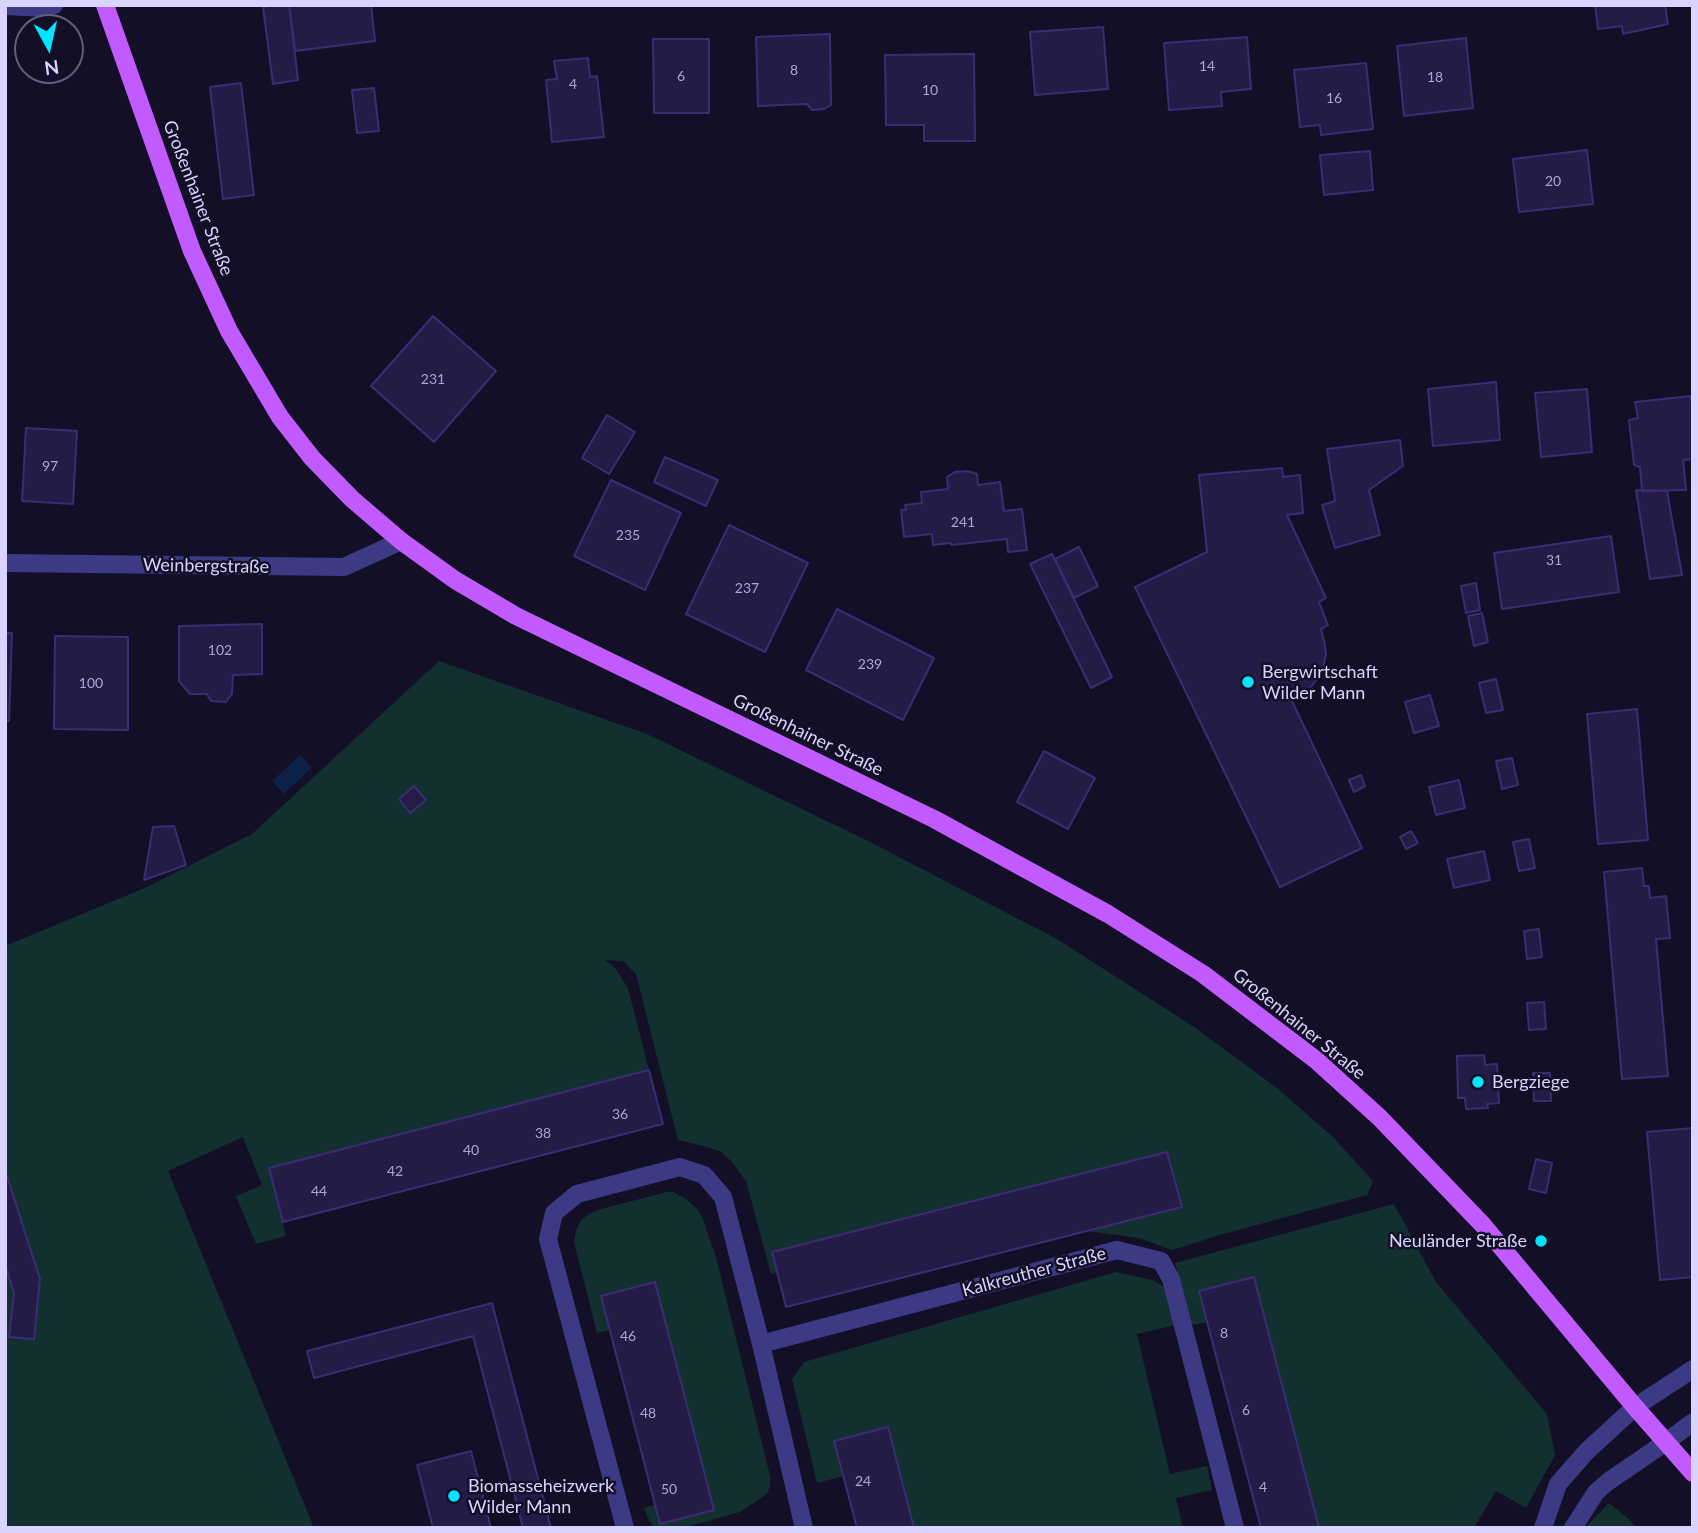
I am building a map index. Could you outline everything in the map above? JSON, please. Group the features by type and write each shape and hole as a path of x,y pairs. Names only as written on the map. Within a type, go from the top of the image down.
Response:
{"main road":[{"name":"Großenhainer Straße","path":"105,5 192,251 229,331 280,417 312,457 352,499 401,541 455,580 516,616 933,819 1108,914 1203,974 1316,1060 1381,1118 1482,1224 1693,1473"}],"street":[{"path":"5,6 46,8 54,5"},
{"name":"Weinbergstraße","path":"5,563 344,568 401,541"},
{"path":"625,1528 548,1239 554,1213 577,1194 680,1167 704,1175 723,1197 804,1528"},
{"name":"Kalkreuther Straße","path":"761,1344 1117,1250 1161,1261 1171,1279 1235,1528"},
{"path":"1543,1528 1558,1484 1587,1451 1635,1407 1693,1369"},
{"path":"1573,1528 1596,1492 1693,1422"}],"green space":[{"path":"439,661 647,734 868,841 1057,939 1194,1027 1277,1088 1333,1137 1373,1181 1367,1195 1172,1250 1139,1238 1086,1231 1181,1207 1167,1152 771,1274 746,1181 721,1152 678,1140 636,974 623,961 605,960 615,968 628,988 649,1070 269,1168 286,1236 256,1244 236,1196 262,1185 243,1137 168,1171 314,1528 5,1528 5,946 147,887 252,834"},
{"path":"667,1192 686,1199 702,1217 716,1257 770,1476 767,1494 740,1512 683,1528 655,1528 644,1508 655,1505 661,1524 714,1510 601,1296 610,1330 597,1333 574,1242 581,1220 589,1214"},
{"path":"1394,1204 1436,1282 1547,1414 1555,1455 1526,1508 1496,1491 1475,1526 1477,1528 1319,1528 1254,1277 1200,1291 1208,1322 1192,1325 1175,1263"},
{"path":"1116,1272 1152,1280 1165,1287 1176,1325 1137,1334 1170,1474 1207,1466 1212,1490 1176,1498 1183,1528 914,1528 888,1427 834,1441 844,1476 817,1483 792,1379 804,1362"},
{"path":"1609,1503 1630,1520 1636,1528 1585,1528"}],"water":[{"path":"300,755 312,767 284,794 272,781"}],"building":[{"path":"289,5 298,80 273,84 263,7"},
{"path":"289,5 371,5 375,41 295,51"},
{"path":"1595,5 1665,5 1668,24 1623,34 1622,26 1598,29"},
{"path":"1103,27 1108,89 1035,95 1030,32"},
{"path":"830,34 831,105 812,110 807,104 758,106 756,37"},
{"path":"1247,37 1251,89 1221,92 1222,106 1169,110 1164,43"},
{"path":"1466,38 1473,108 1404,116 1397,46"},
{"path":"653,39 709,39 709,113 654,113"},
{"path":"974,54 975,141 924,141 924,125 886,125 885,55"},
{"path":"588,58 590,77 597,76 604,137 552,142 546,80 557,79 554,61"},
{"path":"1366,63 1373,129 1321,135 1320,125 1300,127 1294,70"},
{"path":"241,83 254,195 223,199 210,87"},
{"path":"374,88 379,131 357,133 352,90"},
{"path":"1587,150 1593,204 1519,212 1513,159"},
{"path":"1370,151 1373,190 1324,195 1320,155"},
{"path":"433,316 496,371 434,442 371,386"},
{"path":"1496,382 1500,440 1433,446 1428,389"},
{"path":"1587,389 1592,452 1541,457 1535,393"},
{"path":"1691,396 1693,459 1683,460 1686,490 1642,491 1640,467 1634,465 1629,420 1638,418 1635,402"},
{"path":"607,415 635,432 609,474 582,458"},
{"path":"26,428 77,431 73,504 22,501"},
{"path":"1400,440 1403,466 1369,490 1380,535 1335,548 1322,505 1335,501 1327,449"},
{"path":"665,457 718,480 706,506 654,482"},
{"name":"Bergwirtschaft Wilder Mann","path":"1282,468 1283,477 1300,475 1303,513 1287,515 1326,598 1319,602 1328,625 1321,629 1326,654 1319,676 1311,687 1291,699 1362,848 1280,887 1135,587 1207,552 1199,475"},
{"path":"955,472 977,474 978,485 1000,482 1004,511 1022,509 1027,550 1008,552 1007,539 933,545 932,534 904,537 901,510 906,510 905,505 922,503 921,492 948,489 947,477"},
{"path":"611,480 681,513 645,590 574,556"},
{"path":"1636,490 1667,491 1682,575 1650,579"},
{"path":"729,525 808,563 765,652 686,614"},
{"path":"1611,536 1619,592 1502,609 1494,553"},
{"path":"1079,547 1098,586 1074,598 1055,559"},
{"path":"1052,554 1112,677 1091,688 1030,564"},
{"path":"1476,583 1480,610 1466,613 1461,586"},
{"path":"837,609 934,658 903,720 806,670"},
{"path":"1482,613 1488,642 1474,646 1468,616"},
{"path":"262,624 262,674 233,675 232,694 226,702 211,701 207,694 190,694 179,681 179,626"},
{"path":"5,633 12,633 9,721 5,721"},
{"path":"55,636 128,637 128,730 54,729"},
{"path":"1496,679 1503,710 1486,713 1479,683"},
{"path":"1430,695 1439,726 1414,733 1405,702"},
{"path":"1637,709 1648,840 1598,844 1587,714"},
{"path":"1044,751 1095,778 1068,829 1017,802"},
{"path":"1512,758 1518,785 1502,789 1496,761"},
{"path":"1361,775 1365,786 1354,792 1349,780"},
{"path":"1459,780 1465,808 1436,815 1429,787"},
{"path":"414,786 426,800 410,813 399,799"},
{"path":"174,826 186,865 144,880 153,827"},
{"path":"1411,831 1418,843 1406,849 1400,837"},
{"path":"1529,839 1535,868 1519,871 1513,842"},
{"path":"1484,851 1490,880 1454,888 1447,859"},
{"path":"1642,868 1644,886 1649,886 1650,898 1666,896 1670,938 1656,939 1668,1076 1622,1079 1604,872"},
{"path":"1539,929 1542,957 1527,959 1524,931"},
{"path":"1544,1002 1546,1029 1529,1030 1527,1003"},
{"name":"Bergziege","path":"1484,1055 1485,1065 1497,1064 1499,1103 1487,1104 1488,1108 1466,1109 1465,1098 1458,1098 1457,1056"},
{"path":"649,1070 663,1124 283,1222 269,1168"},
{"path":"1533,1073 1550,1073 1551,1101 1534,1101"},
{"path":"1693,1128 1693,1277 1660,1280 1647,1132"},
{"path":"1167,1152 1182,1207 786,1307 772,1252"},
{"path":"1536,1159 1552,1163 1546,1193 1529,1189"},
{"path":"5,1170 40,1279 34,1339 9,1337 14,1293 5,1265"},
{"path":"1254,1277 1319,1528 1261,1528 1199,1291"},
{"path":"655,1282 714,1510 660,1524 601,1296"},
{"path":"492,1303 551,1528 523,1528 473,1336 314,1378 307,1351"},
{"path":"888,1427 914,1528 857,1528 834,1441"},
{"name":"Biomasseheizwerk Wilder Mann","path":"471,1451 491,1528 433,1528 417,1465"}],"place":[{"name":"Bergwirtschaft Wilder Mann","path":"1248,682"},
{"name":"Bergziege","path":"1478,1082"},
{"name":"Neuländer Straße","path":"1541,1241"},
{"name":"Biomasseheizwerk Wilder Mann","path":"454,1496"}]}
